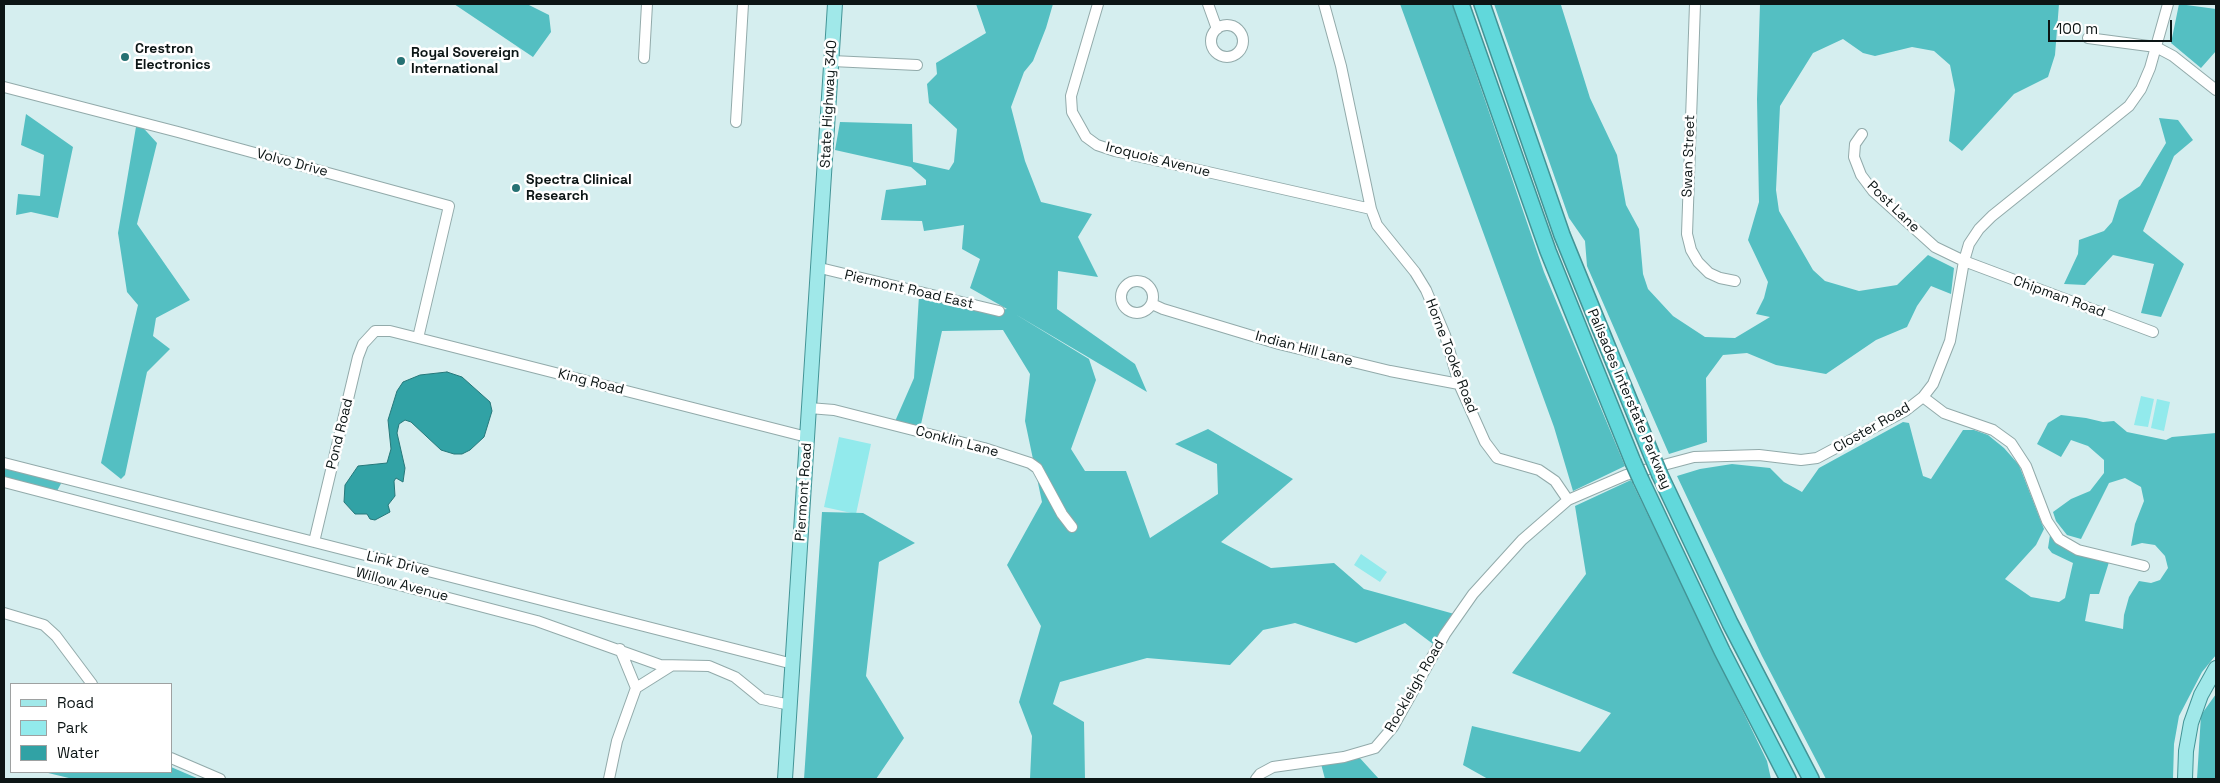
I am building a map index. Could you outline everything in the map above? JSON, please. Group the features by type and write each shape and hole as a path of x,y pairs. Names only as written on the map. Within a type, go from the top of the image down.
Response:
{"highway":[{"name":"Palisades Interstate Parkway","path":"1460,4 1555,269 1641,480 1722,651 1788,779"},
{"name":"Palisades Interstate Parkway","path":"1482,4 1565,242 1660,475 1733,630 1811,779"}],"main road":[{"name":"State Highway 340","path":"823,205 836,4"},
{"name":"Piermont Road","path":"785,779 823,205"},
{"path":"2185,779 2186,752 2191,723 2201,695 2216,668"}],"street":[{"path":"644,58 647,4"},
{"path":"736,122 743,4"},
{"name":"Iroquois Avenue","path":"1098,4 1071,96 1072,112 1086,137 1097,145 1115,152 1371,209"},
{"path":"1208,4 1217,29"},
{"name":"Horne Tooke Road","path":"1324,4 1340,66 1371,209 1377,225 1388,241 1415,272 1426,290 1445,334 1459,384 1485,442 1497,458 1539,470 1555,481 1568,500"},
{"name":"Swan Street","path":"1695,4 1687,234 1690,250 1698,262 1715,275 1735,281"},
{"name":"Closter Road","path":"1473,594 1522,540 1568,500 1626,475 1694,457 1760,455 1801,460 1818,458 1905,411 1923,397 1933,384 1950,341 1964,261 1969,244 1979,229 1992,216 2129,106 2141,89 2156,47 2168,4"},
{"path":"2088,38 2156,47 2173,56 2216,90"},
{"path":"832,61 917,65"},
{"name":"Volvo Drive","path":"4,87 449,206 418,338"},
{"name":"Post Lane","path":"1862,134 1855,144 1854,157 1861,175 1873,191 1935,247 1964,261"},
{"name":"Chipman Road","path":"1964,261 2154,332"},
{"name":"Piermont Road East","path":"820,268 999,311"},
{"name":"Indian Hill Lane","path":"1152,304 1279,344 1390,371 1459,384"},
{"name":"King Road","path":"375,331 390,331 807,437"},
{"name":"Pond Road","path":"314,542 358,356 363,344 375,331"},
{"path":"1923,397 1944,413 1993,430 2011,443 2026,466 2047,521 2059,539 2078,550 2144,566"},
{"name":"Conklin Lane","path":"809,408 843,413 984,448 1030,463 1037,468 1062,514 1072,526"},
{"name":"Link Drive","path":"4,463 793,664"},
{"name":"Willow Avenue","path":"4,482 538,621 652,662 671,666 709,666 735,677 762,700 790,705"},
{"name":"Rockleigh Road","path":"1256,779 1260,774 1273,767 1363,753 1375,748 1393,727 1445,634 1473,594"},
{"path":"4,613 44,625 56,636 91,683"},
{"path":"620,649 636,688"},
{"path":"609,779 617,741 636,688 671,666"},
{"path":"172,758 220,779"}],"green space":[{"path":"2141,396 2154,399 2148,427 2134,425"},
{"path":"2157,399 2170,402 2164,431 2151,428"},
{"path":"839,437 871,444 856,514 824,507"},
{"path":"1361,554 1387,572 1380,582 1354,565"}],"shaded area":[{"path":"454,4 527,4 549,15 551,32 533,57"},
{"path":"976,4 1053,4 1033,61 1024,72 1011,107 1025,161 1041,202 1092,214 1078,237 1098,277 1058,271 1057,309 1135,364 1147,392 1015,314 1089,359 1096,380 1071,449 1085,471 1126,471 1150,538 1218,494 1217,464 1175,444 1208,429 1293,479 1221,542 1271,568 1334,563 1364,589 1458,615 1437,647 1405,623 1356,643 1295,623 1263,630 1230,665 1147,658 1060,682 1053,704 1084,722 1085,779 1030,779 1032,736 1019,702 1041,626 1007,565 1042,502 1025,421 1030,374 1003,330 942,331 919,433 893,426 914,378 919,295 986,312 1007,309 970,288 980,259 962,249 964,225 924,231 922,221 881,220 886,190 926,185 926,180 911,167 835,150 840,122 912,124 913,162 949,170 954,162 957,129 929,103 927,84 937,74 936,63 986,33"},
{"path":"1400,4 1452,4 1544,272 1625,466 1573,491 1554,427"},
{"path":"1494,4 1600,4 1561,5 1590,98 1617,155 1626,205 1639,229 1643,274 1648,289 1673,316 1705,337 1735,338 1770,317 1756,314 1764,298 1768,282 1748,240 1759,202 1757,99 1760,4 2059,4 2055,55 2048,77 2014,94 1962,151 1949,141 1955,90 1950,65 1934,51 1912,47 1875,56 1863,53 1843,39 1813,53 1780,106 1776,190 1779,211 1813,270 1825,281 1859,291 1897,285 1928,255 1954,268 1951,294 1931,286 1917,306 1907,327 1876,340 1826,374 1776,365 1747,353 1723,355 1706,378 1707,442 1669,454 1587,266 1585,241 1569,218"},
{"path":"2179,4 2216,9 2216,51 2201,68 2171,43"},
{"path":"26,114 73,147 58,218 31,212 16,215 18,194 40,196 44,155 21,145"},
{"path":"2159,118 2178,120 2193,140 2174,156 2143,231 2184,264 2161,317 2141,313 2154,264 2113,255 2085,285 2064,284 2078,254 2079,240 2104,231 2112,222 2119,200 2140,186 2166,143"},
{"path":"137,121 157,143 137,224 190,300 156,318 153,336 170,349 147,372 125,475 121,479 101,463 138,305 127,292 118,233"},
{"path":"2061,415 2103,422 2114,421 2127,432 2166,440 2172,437 2216,433 2216,655 2202,672 2179,716 2174,744 2173,779 1826,779 1762,656 1677,476 1700,469 1732,464 1770,468 1784,482 1802,492 1819,468 1903,422 1909,423 1923,476 1931,479 1963,430 1974,430 1988,435 2004,448 2019,465 2044,529 2036,545 2005,579 2031,597 2059,602 2065,598 2073,563 2052,553 2048,548 2050,535 2056,542 2075,553 2109,562 2099,594 2090,594 2085,621 2123,629 2124,615 2129,597 2139,581 2151,583 2160,580 2168,568 2165,556 2155,545 2142,543 2131,546 2135,524 2144,501 2141,487 2125,478 2109,483 2081,539 2067,535 2056,521 2053,512 2071,499 2090,491 2104,473 2104,460 2088,446 2071,440 2061,457 2037,444 2048,423"},
{"path":"4,463 64,478 57,491 4,477"},
{"path":"1631,480 1767,761 1771,779 1488,779 1463,765 1472,726 1580,752 1611,713 1512,673 1586,574 1575,506"},
{"path":"822,512 863,513 915,543 879,562 866,676 904,738 876,779 804,779"},
{"path":"2216,694 2216,779 2197,779 2201,715"},
{"path":"1358,756 1379,779 1325,779 1320,760"},
{"path":"172,767 199,779 73,779 48,773 172,773"}],"water":[{"path":"447,372 462,377 490,402 492,411 484,437 470,450 462,454 454,454 441,450 411,422 405,420 399,424 397,433 405,468 403,482 396,478 394,481 395,496 388,505 390,512 375,520 370,519 367,514 355,514 344,502 345,485 358,466 387,463 391,449 388,420 397,391 403,382 420,375"}],"place":[{"name":"Crestron Electronics","path":"125,57"},
{"name":"Royal Sovereign International","path":"401,61"},
{"name":"Spectra Clinical Research","path":"516,188"}]}
